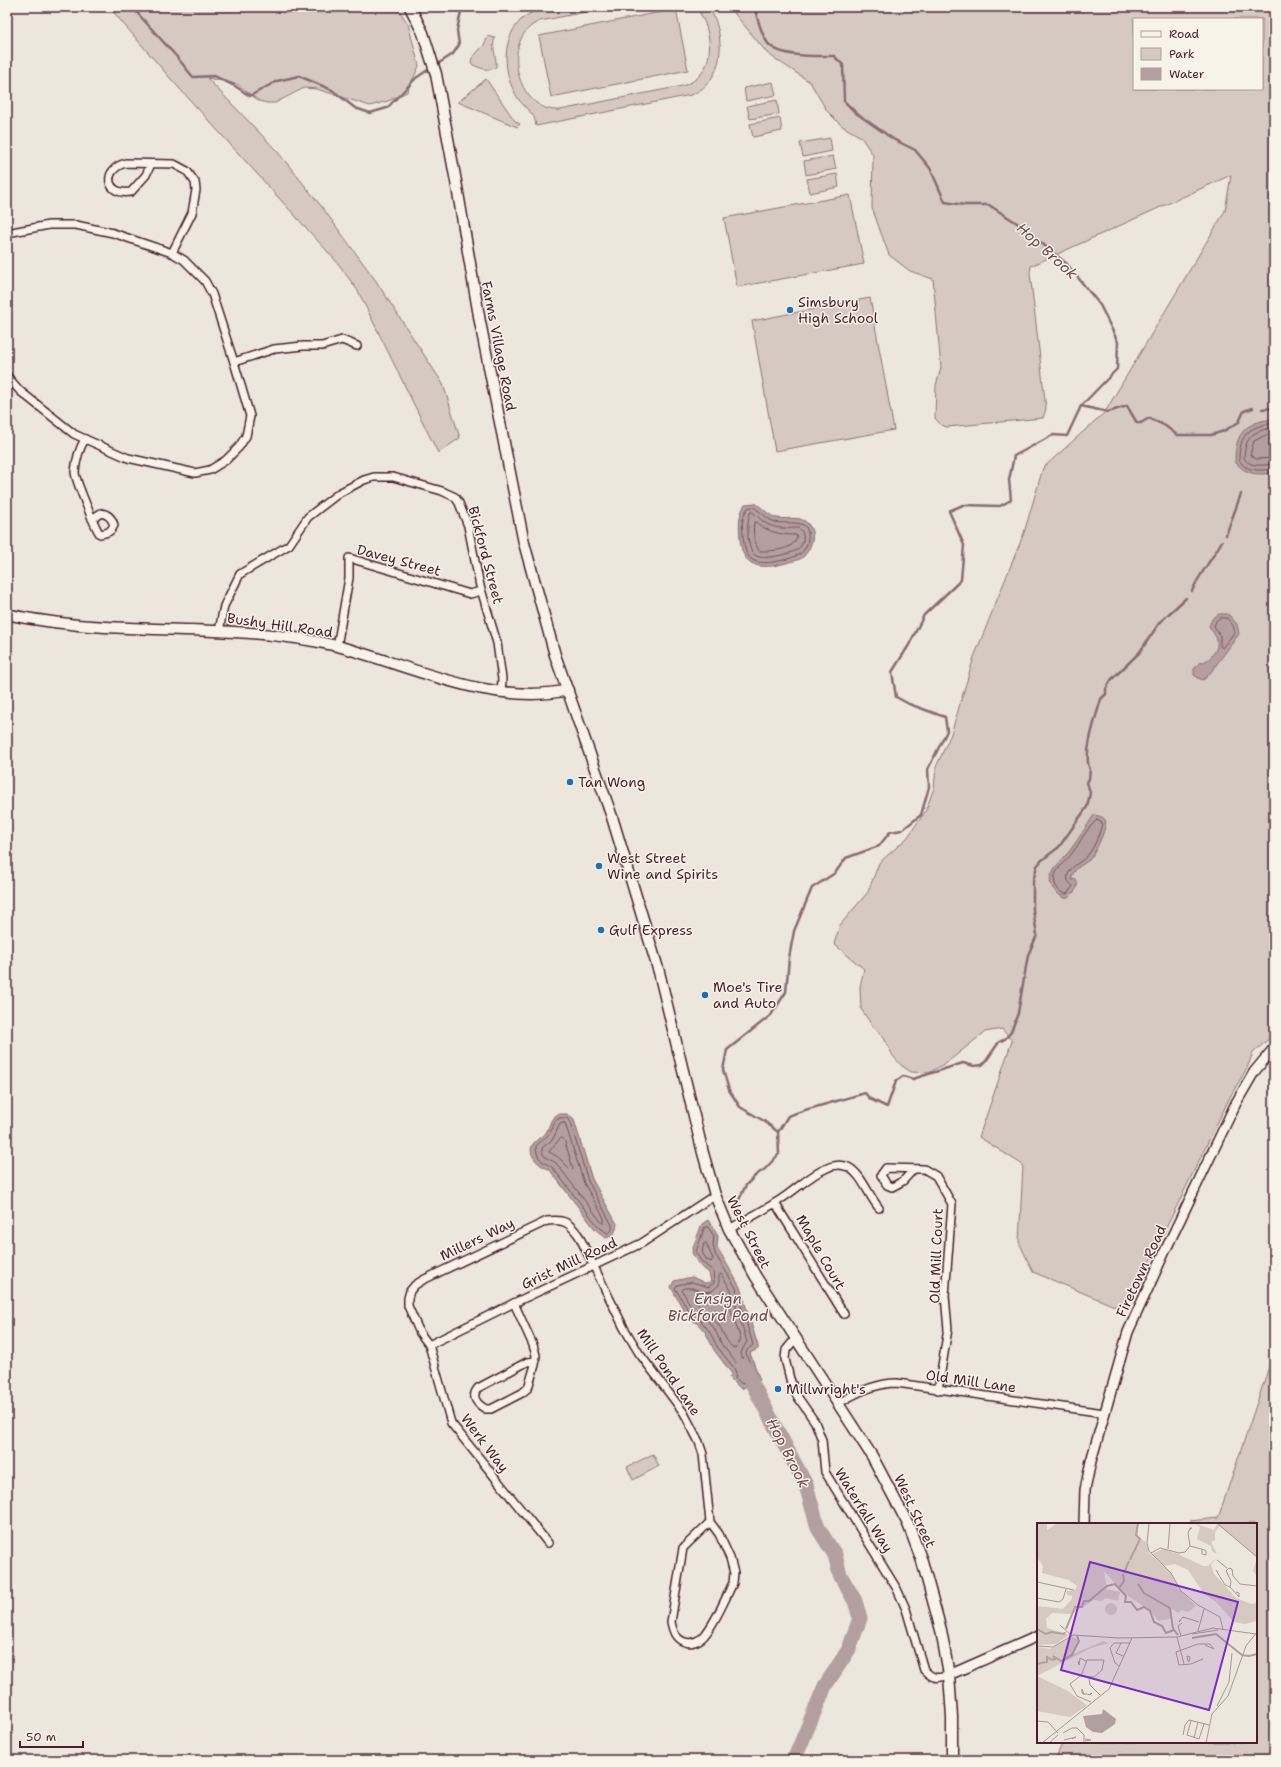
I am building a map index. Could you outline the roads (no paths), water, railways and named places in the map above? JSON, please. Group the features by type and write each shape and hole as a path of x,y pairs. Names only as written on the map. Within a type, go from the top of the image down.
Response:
{"main road":[{"name":"Farms Village Road","path":"413,9 424,33 436,74 445,115 480,322 524,543 555,655 568,690"},
{"name":"Bushy Hill Road","path":"7,614 31,620 101,627 219,631 286,637 337,647 483,690 501,693 550,694 568,690"},
{"name":"West Street","path":"568,690 612,818 659,972 703,1153 715,1195 729,1229 756,1277 872,1456 894,1495 916,1544 932,1591 949,1675 952,1717 952,1760"}],"street":[{"path":"151,164 146,175 135,190 131,192 118,193 113,189 109,177 112,170 119,164 137,162 151,164 174,164 187,171 195,182 196,190 192,213 172,253"},
{"path":"7,233 49,225 76,225 113,233 172,253 184,260 205,281 212,294 250,416 246,436 239,447 226,460 210,470 195,473 128,458 74,434 20,391 7,376"},
{"path":"234,362 274,349 322,346 342,340 357,346"},
{"path":"85,439 80,448 75,474 92,519"},
{"name":"Bickford Street","path":"219,631 224,606 240,574 289,545 308,517 339,494 364,480 374,477 393,477 442,490 454,497 463,512 468,526 481,591 497,643 502,679 501,693"},
{"name":"Davey Street","path":"337,647 349,578 349,558 470,594 481,591"},
{"name":"Firetown Road","path":"1084,1523 1085,1490 1091,1461 1128,1332 1236,1103 1254,1072 1274,1048"},
{"path":"729,1229 775,1203 825,1168 838,1165 847,1167 854,1171 871,1199 879,1208"},
{"name":"Old Mill Court","path":"913,1170 924,1169 936,1176 952,1204 945,1296 948,1329 938,1390"},
{"name":"Grist Mill Road","path":"429,1345 642,1243 715,1195"},
{"name":"Maple Court","path":"775,1203 844,1314"},
{"name":"Millers Way","path":"429,1345 420,1333 408,1306 410,1291 415,1285 423,1280 484,1250 546,1221 556,1220 565,1222 572,1226 579,1236 594,1266"},
{"name":"Mill Pond Lane","path":"594,1266 624,1328 639,1353 684,1413 699,1442 703,1454 710,1522 719,1534 730,1558 734,1573 734,1583 704,1637 694,1642 687,1642 680,1640 674,1634 671,1622 683,1548 710,1522"},
{"path":"514,1303 536,1355 536,1361 528,1388 522,1393 486,1410 476,1402 474,1397 475,1391 478,1388 527,1362 536,1361"},
{"name":"Waterfall Way","path":"795,1338 786,1350 785,1359 790,1379 797,1396 815,1422 822,1440 825,1472 897,1589 908,1616 924,1670 930,1677 938,1679 949,1675"},
{"name":"Werk Way","path":"429,1345 451,1423 548,1543"},
{"name":"Old Mill Lane","path":"839,1403 865,1389 884,1383 897,1383 1104,1413"},
{"path":"949,1675 1037,1636"}],"water":[{"path":"1274,419 1274,473 1257,474 1248,472 1235,462 1235,452 1240,436 1249,426"},
{"path":"755,503 774,517 798,519 805,521 808,524 812,532 812,541 803,557 797,560 769,566 761,566 749,561 742,549 740,521 741,513 745,504"},
{"path":"1219,614 1228,614 1237,624 1239,634 1208,676 1203,680 1194,675 1194,669 1199,663 1211,657 1216,650 1216,637 1209,626 1212,619"},
{"path":"1094,815 1102,817 1105,820 1106,823 1103,833 1089,860 1073,873 1072,880 1076,879 1077,882 1076,890 1068,898 1064,898 1055,891 1051,885 1050,879 1052,873 1071,849"},
{"path":"559,1114 567,1114 574,1120 592,1179 617,1224 614,1233 609,1237 606,1238 595,1229 549,1169 538,1163 531,1152 533,1144 545,1134 553,1117"},
{"name":"Ensign Bickford Pond","path":"708,1220 718,1236 717,1247 740,1287 758,1346 758,1349 750,1353 760,1380 741,1389 729,1377 732,1374 714,1350 706,1333 698,1324 688,1318 671,1287 674,1281 692,1277 705,1283 711,1282 709,1273 699,1265 692,1253 702,1224"}],"waterway":[{"path":"132,7 193,77 214,76 235,86 250,96 277,81 299,76 332,90 355,108 370,113 387,108 416,78 432,67"},
{"path":"436,65 453,54 459,45 457,30 462,7"},
{"name":"Hop Brook","path":"738,1202 746,1185 756,1175 765,1169 779,1154 778,1132 764,1121 740,1107 729,1090 723,1070 727,1050 771,1015 786,992 789,958 794,931 812,888 835,873 846,858 879,846 890,832 902,830 921,815 929,787 928,769 947,731 945,717 909,704 896,697 892,672 909,645 924,615 961,580 964,545 949,511 963,505 1000,506 1011,500 1009,480 1014,456 1053,435 1067,436 1081,406 1117,369 1118,342 1100,305 1067,264 1017,223 989,205 964,205 945,202 930,168 915,150 893,139 856,113 844,101 843,65 834,56 798,55 779,51 772,47 767,42 763,34 754,7"},
{"path":"1081,406 1108,412 1127,406 1137,423 1141,423 1149,418 1164,425 1177,435 1211,435 1224,431 1239,422 1244,411 1253,408"},
{"path":"1262,409 1274,408"},
{"path":"1226,535 1241,494"},
{"path":"1192,591 1222,541"},
{"path":"778,1132 788,1116 865,1093 870,1099 887,1107 896,1081 903,1076 913,1079 963,1063 974,1066 982,1065 999,1042 1005,1039 1011,1032 1018,1013 1028,955 1037,935 1033,910 1033,881 1037,866 1042,860 1059,847 1087,807 1090,793 1087,782 1089,779 1090,769 1088,763 1089,745 1101,699 1106,694 1106,689 1111,680 1139,653 1160,622 1186,598"},
{"name":"Hop Brook","path":"743,1366 806,1485 818,1528 835,1555 840,1575 855,1601 860,1618 849,1649 825,1686 794,1760"}],"place":[{"name":"Simsbury High School","path":"790,310"},
{"name":"Tan Wong","path":"570,782"},
{"name":"West Street Wine and Spirits","path":"599,866"},
{"name":"Gulf Express","path":"601,930"},
{"name":"Moe's Tire and Auto","path":"705,995"},
{"name":"Millwright's","path":"778,1389"}]}
